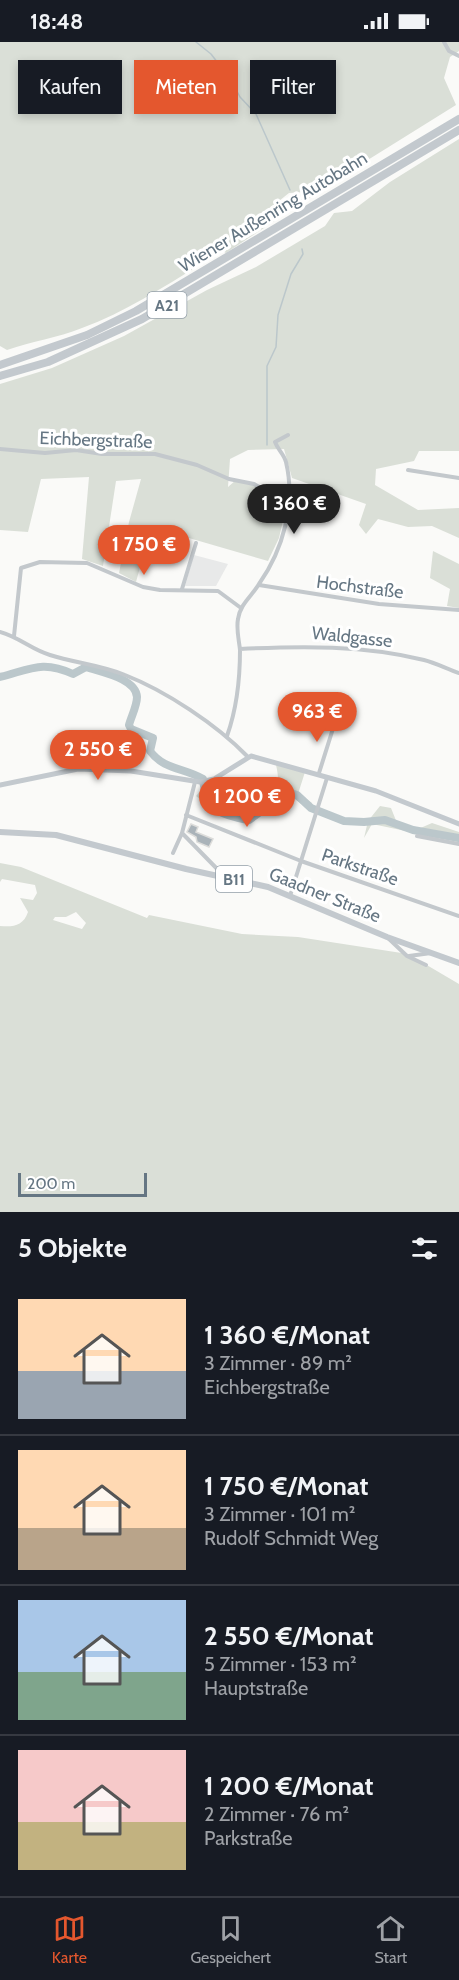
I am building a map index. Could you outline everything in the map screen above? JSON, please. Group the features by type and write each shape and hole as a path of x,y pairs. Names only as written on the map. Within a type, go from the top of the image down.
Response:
{"highway":[{"name":"Wiener Außenring Autobahn","path":"0,365 66,343 136,311 459,119"},
{"name":"Wiener Außenring Autobahn","path":"0,376 48,362 142,319 459,130"}],"main road":[{"path":"0,785 86,769 154,773 200,782 214,779 247,756 328,775 376,791 459,824"},
{"name":"Gaadner Straße","path":"0,832 56,835 268,887 387,937 459,963"}],"street":[{"path":"444,42 449,51 458,56"},
{"path":"226,736 237,701 240,649 237,627 241,608 259,585 283,533 288,504 285,459 275,442 288,435"},
{"name":"Eichbergstraße","path":"0,449 45,453 76,450 102,454 155,454 197,465 229,479 254,484 288,504"},
{"path":"408,470 459,478"},
{"path":"182,590 196,543"},
{"path":"14,636 21,568 40,561 87,563 143,587 218,591 241,608"},
{"name":"Hochstraße","path":"259,585 369,603 459,610"},
{"path":"0,632 14,636 48,655 126,675 163,695 226,736 234,747 247,756"},
{"name":"Waldgasse","path":"240,649 302,645 337,647 424,660 459,673"},
{"path":"319,773 336,719"},
{"path":"290,897 328,775"},
{"path":"173,853 200,782"},
{"name":"Parkstraße","path":"186,815 301,861 459,916"},
{"path":"182,833 219,867 226,878"},
{"path":"417,836 459,844"},
{"path":"387,937 407,956 426,965"},
{"path":"407,956 431,953"}],"shaded area":[{"path":"0,42 459,42 459,51 450,57 444,78 456,105 318,191 289,193 251,223 249,232 295,201 311,197 226,253 221,250 204,258 201,264 128,307 73,331 7,350 0,346"},
{"path":"459,139 459,451 419,451 414,461 376,469 375,485 418,510 459,508 459,538 432,526 408,527 378,519 366,534 359,525 366,504 292,478 284,449 248,450 230,459 228,487 236,480 254,484 286,507 279,538 268,561 151,527 136,582 119,573 129,522 141,479 116,481 103,566 82,559 89,477 41,479 28,532 0,530 0,384 52,368 124,336 207,290 256,267 325,226 334,213 352,211 390,182"},
{"path":"433,551 459,564 459,608 447,606 450,589 430,578"},
{"path":"194,555 228,564 216,586 185,586"},
{"path":"276,765 305,772 298,794 312,803 306,807 289,795 249,822 212,808 196,796 205,786 213,803 222,809 231,812 252,810 269,798 275,789 278,779"},
{"path":"380,806 391,808 397,823 416,830 432,823 459,832 459,842 372,824 364,838 368,821"},
{"path":"0,863 21,867 147,918 149,915 242,934 298,937 408,954 459,984 459,1212 0,1212 0,926 14,926 21,923 28,912 20,898 33,900 37,893 35,885 2,879 0,882","holes":["76,912 86,923 82,929 53,920 55,917 66,917"]}],"building":[{"path":"191,824 198,827 196,832 213,839 209,847 197,842 196,837 187,832"}],"waterway":[{"path":"196,42 211,54 231,80 240,97 256,114 290,190"},
{"path":"267,445 267,366 276,347 278,315 291,274 303,254 302,249"},
{"path":"0,677 37,667 53,667 73,674 86,667 124,680 135,690 137,697 129,725 131,729 153,738 150,751 162,762 203,779 207,798 211,804 230,816 249,820 288,792 297,795 311,808 344,821 385,820 413,830 459,838"}]}
